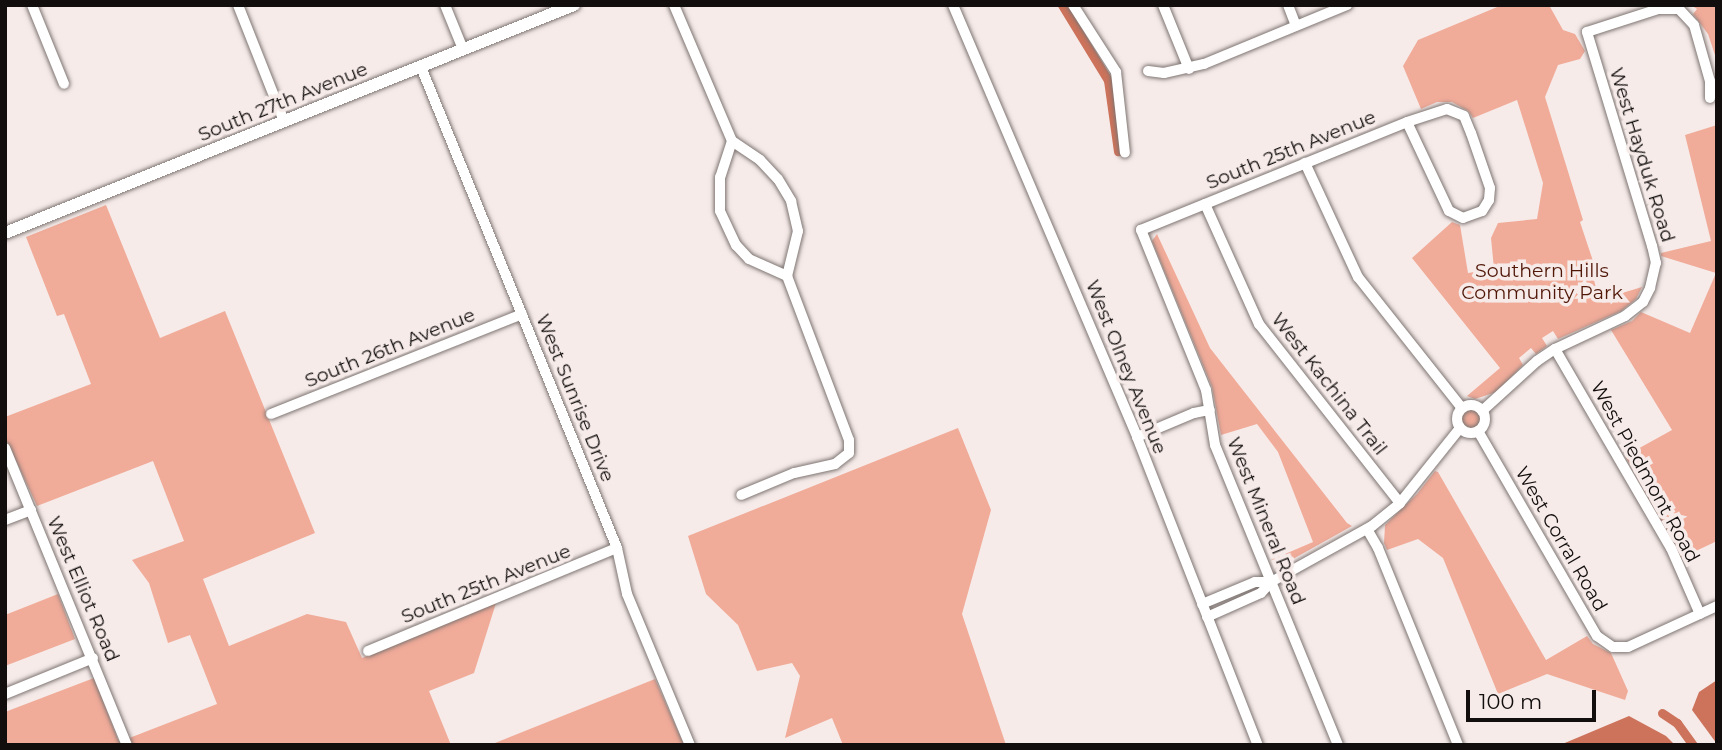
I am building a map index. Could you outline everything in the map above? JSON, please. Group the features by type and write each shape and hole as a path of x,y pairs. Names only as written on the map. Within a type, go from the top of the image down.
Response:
{"street":[{"path":"32,5 64,84"},
{"path":"238,5 284,121"},
{"path":"445,5 463,49"},
{"name":"South 27th Avenue","path":"5,233 575,5"},
{"path":"674,5 732,141 760,160 778,178 791,201 798,231 787,276 849,440 849,453 835,464 794,473 741,495"},
{"name":"West Olney Avenue","path":"953,5 1137,438 1258,745"},
{"path":"1073,5 1116,72 1125,153"},
{"path":"1163,5 1189,69"},
{"path":"1288,5 1296,26"},
{"path":"1148,71 1164,73 1189,69 1347,5"},
{"name":"West Hayduk Road","path":"1555,349 1625,316 1643,302 1650,288 1656,263 1587,32 1658,9 1679,9 1694,25 1710,81 1710,98"},
{"name":"West Sunrise Drive","path":"421,67 617,548 627,594 690,745"},
{"name":"South 25th Avenue","path":"1141,230 1305,163 1407,122 1441,109 1455,110 1467,121 1490,188 1486,207 1476,215 1463,218 1449,211 1407,122"},
{"path":"732,141 720,177 720,211 736,245 749,259 787,276"},
{"path":"1305,163 1358,277 1462,408"},
{"name":"West Kachina Trail","path":"1205,204 1259,324 1400,503"},
{"name":"West Mineral Road","path":"1141,230 1206,390 1215,445 1338,745"},
{"name":"South 26th Avenue","path":"271,414 522,314"},
{"path":"1482,411 1555,349"},
{"name":"West Piedmont Road","path":"1555,349 1671,548 1700,614"},
{"path":"1460,428 1457,416 1462,408 1472,405 1482,411"},
{"path":"1137,438 1194,413 1210,410"},
{"path":"1460,428 1471,433 1478,431 1484,424 1482,411"},
{"path":"1207,617 1261,593 1271,582 1367,529 1400,503 1460,428"},
{"name":"West Corral Road","path":"1478,431 1597,636 1613,647 1628,647 1700,614"},
{"name":"West Elliot Road","path":"5,448 127,745"},
{"path":"5,520 31,510"},
{"path":"1367,529 1378,548 1458,745"},
{"name":"South 25th Avenue","path":"368,651 617,548"},
{"path":"1202,604 1255,582 1271,582"},
{"path":"1239,589 1244,601"},
{"path":"1700,614 1717,606"},
{"path":"5,694 93,658"}],"green space":[{"name":"Southern Hills Community Park","path":"1502,5 1549,5 1563,30 1575,34 1585,51 1580,59 1558,65 1545,97 1583,220 1580,222 1596,270 1592,272 1599,300 1642,287 1636,299 1621,311 1558,339 1553,331 1542,338 1547,346 1536,354 1531,348 1519,358 1523,365 1496,392 1475,399 1467,396 1500,368 1412,258 1452,222 1460,225 1468,273 1494,269 1491,238 1498,223 1537,219 1543,183 1517,100 1473,118 1468,111 1452,102 1437,102 1421,109 1403,66 1418,40"},
{"path":"1691,5 1717,5 1717,61 1708,34 1693,14 1697,9"},
{"path":"1717,125 1717,541 1681,558 1625,456 1672,430 1611,330 1632,321 1641,312 1690,333 1716,273 1661,256 1661,253 1711,241 1685,135"},
{"path":"106,205 160,338 225,311 315,533 203,579 229,646 307,614 346,622 362,658 496,603 474,673 429,691 451,745 5,745 5,712 94,678 119,742 217,704 190,635 168,643 149,583 132,560 184,541 153,461 37,506 5,437 5,417 91,384 64,314 57,316 26,237"},
{"path":"1157,234 1210,348 1352,526 1284,564 1278,565 1271,560 1313,542 1278,452 1257,424 1221,435 1212,387 1152,241"},
{"path":"1471,405 1481,409 1485,419 1481,429 1471,433 1461,429 1457,419 1461,409"},
{"path":"958,428 991,510 962,614 1006,745 843,745 832,718 785,738 800,676 792,663 757,671 738,625 706,594 688,536"},
{"path":"1435,471 1546,660 1587,636 1593,644 1611,653 1628,691 1625,700 1547,674 1498,694 1443,558 1418,539 1387,550 1384,543 1385,525 1417,494"},
{"path":"58,594 75,639 5,666 5,615"},
{"path":"655,679 684,745 490,745"}],"shaded area":[{"path":"1717,680 1717,744 1692,710 1699,692"},
{"path":"1629,716 1666,736 1675,745 1560,745"}],"waterway":[{"path":"1062,5 1108,80 1118,151"},
{"path":"1662,713 1677,723 1693,745"}]}
